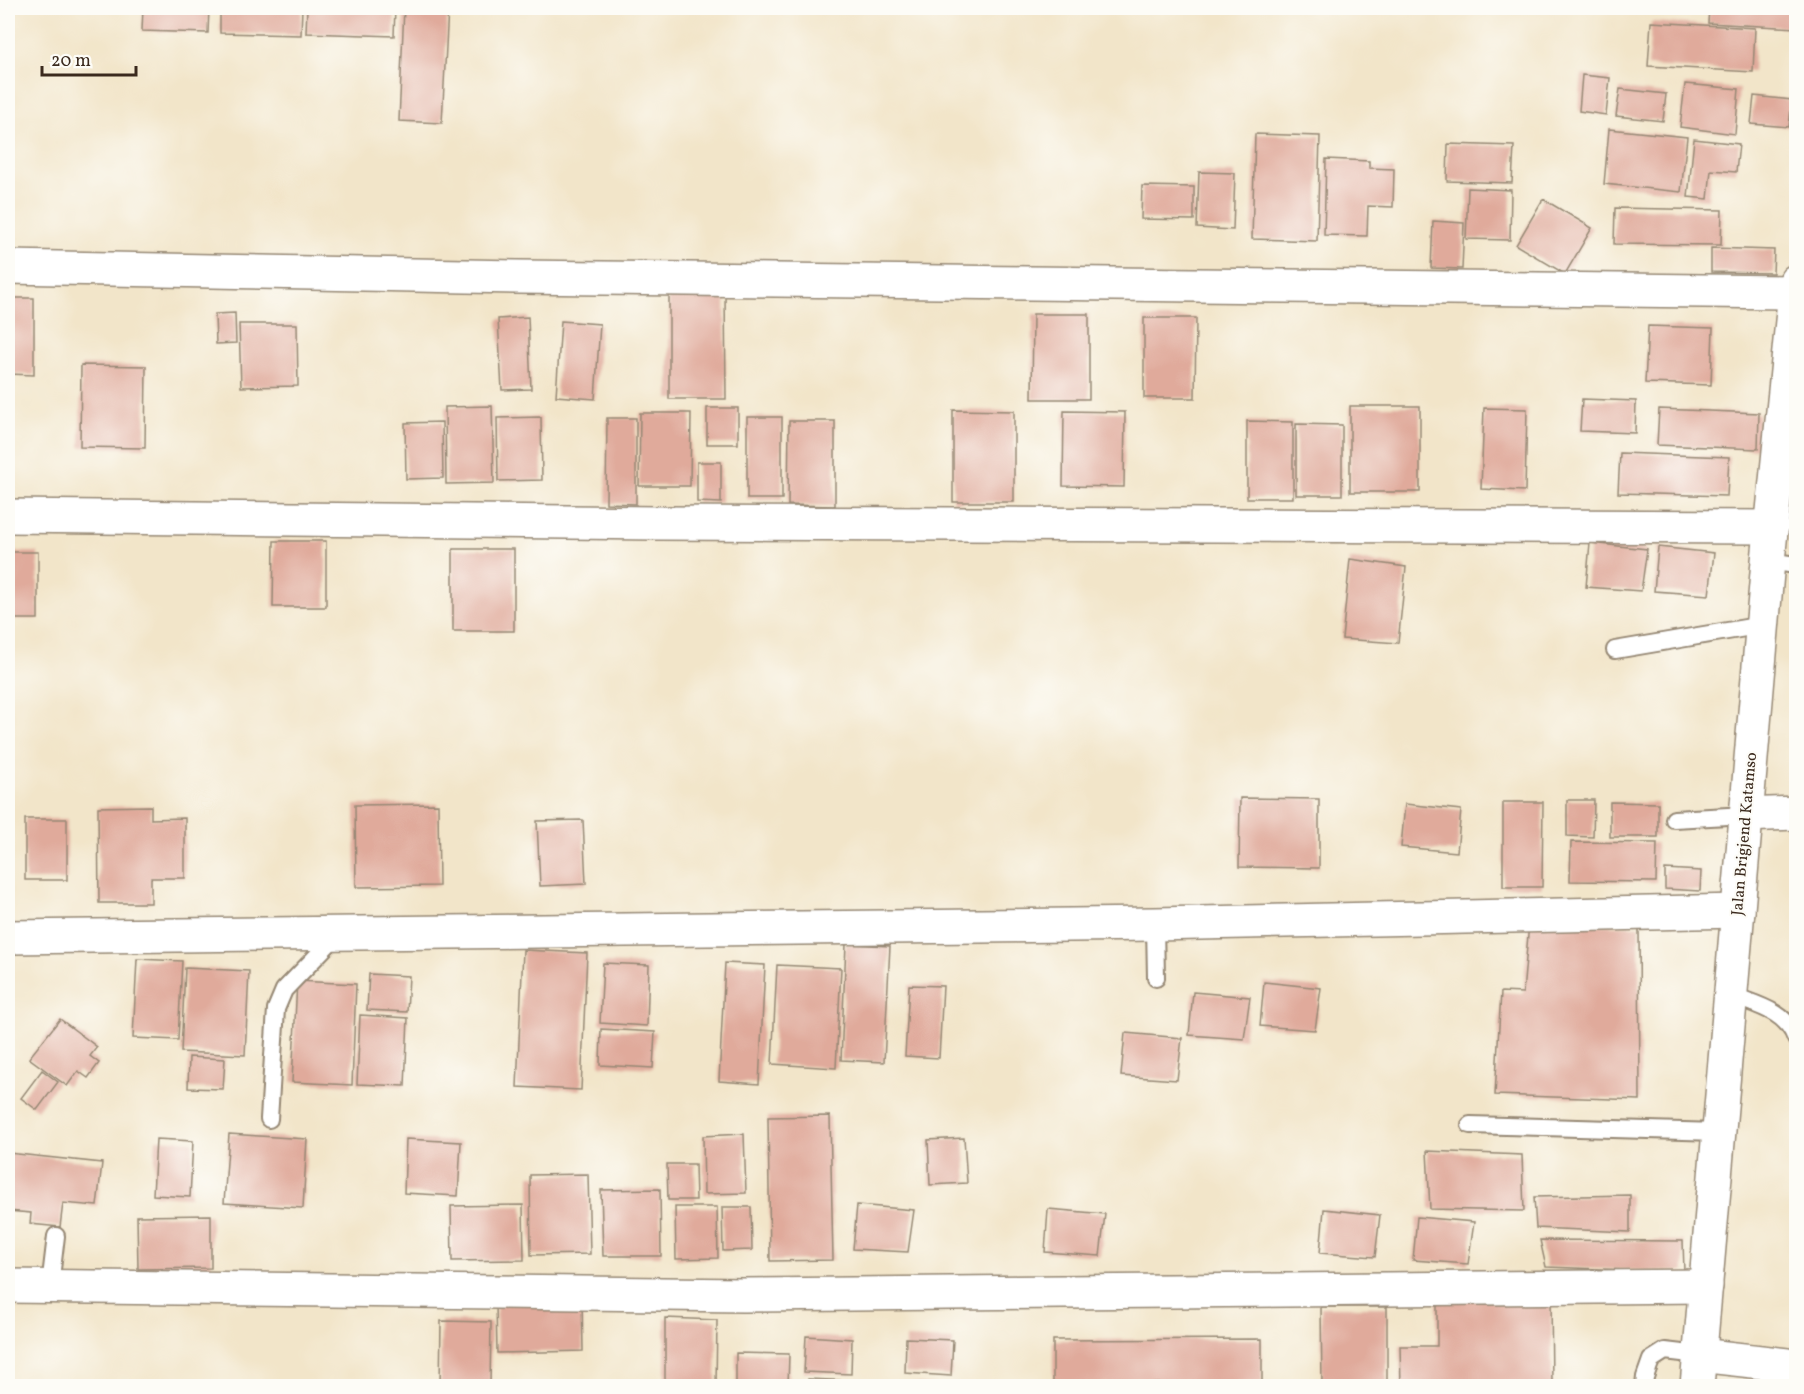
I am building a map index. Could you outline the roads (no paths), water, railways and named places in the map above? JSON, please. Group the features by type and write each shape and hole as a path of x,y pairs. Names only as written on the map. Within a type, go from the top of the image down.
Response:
{"street":[{"path":"8,267 507,277 1796,286"},
{"name":"Jalan Brigjend Katamso","path":"1698,1371 1763,625 1782,563 1772,527 1790,408 1796,286"},
{"path":"8,516 681,523 1772,527"},
{"path":"1746,815 1797,813"},
{"path":"8,937 1155,924 1738,911"},
{"path":"8,1286 743,1295 1706,1286"},
{"path":"1698,1371 1797,1366"}],"lane":[{"path":"1615,650 1763,625"},
{"path":"1674,819 1746,815"},
{"path":"1155,924 1156,978"},
{"path":"269,1119 276,1009 284,990 340,932"},
{"path":"1731,995 1779,1014 1794,1031 1797,1039"},
{"path":"1470,1125 1718,1132"},
{"path":"50,1287 56,1236"},
{"path":"1644,1386 1651,1360 1665,1352 1698,1371"}]}
